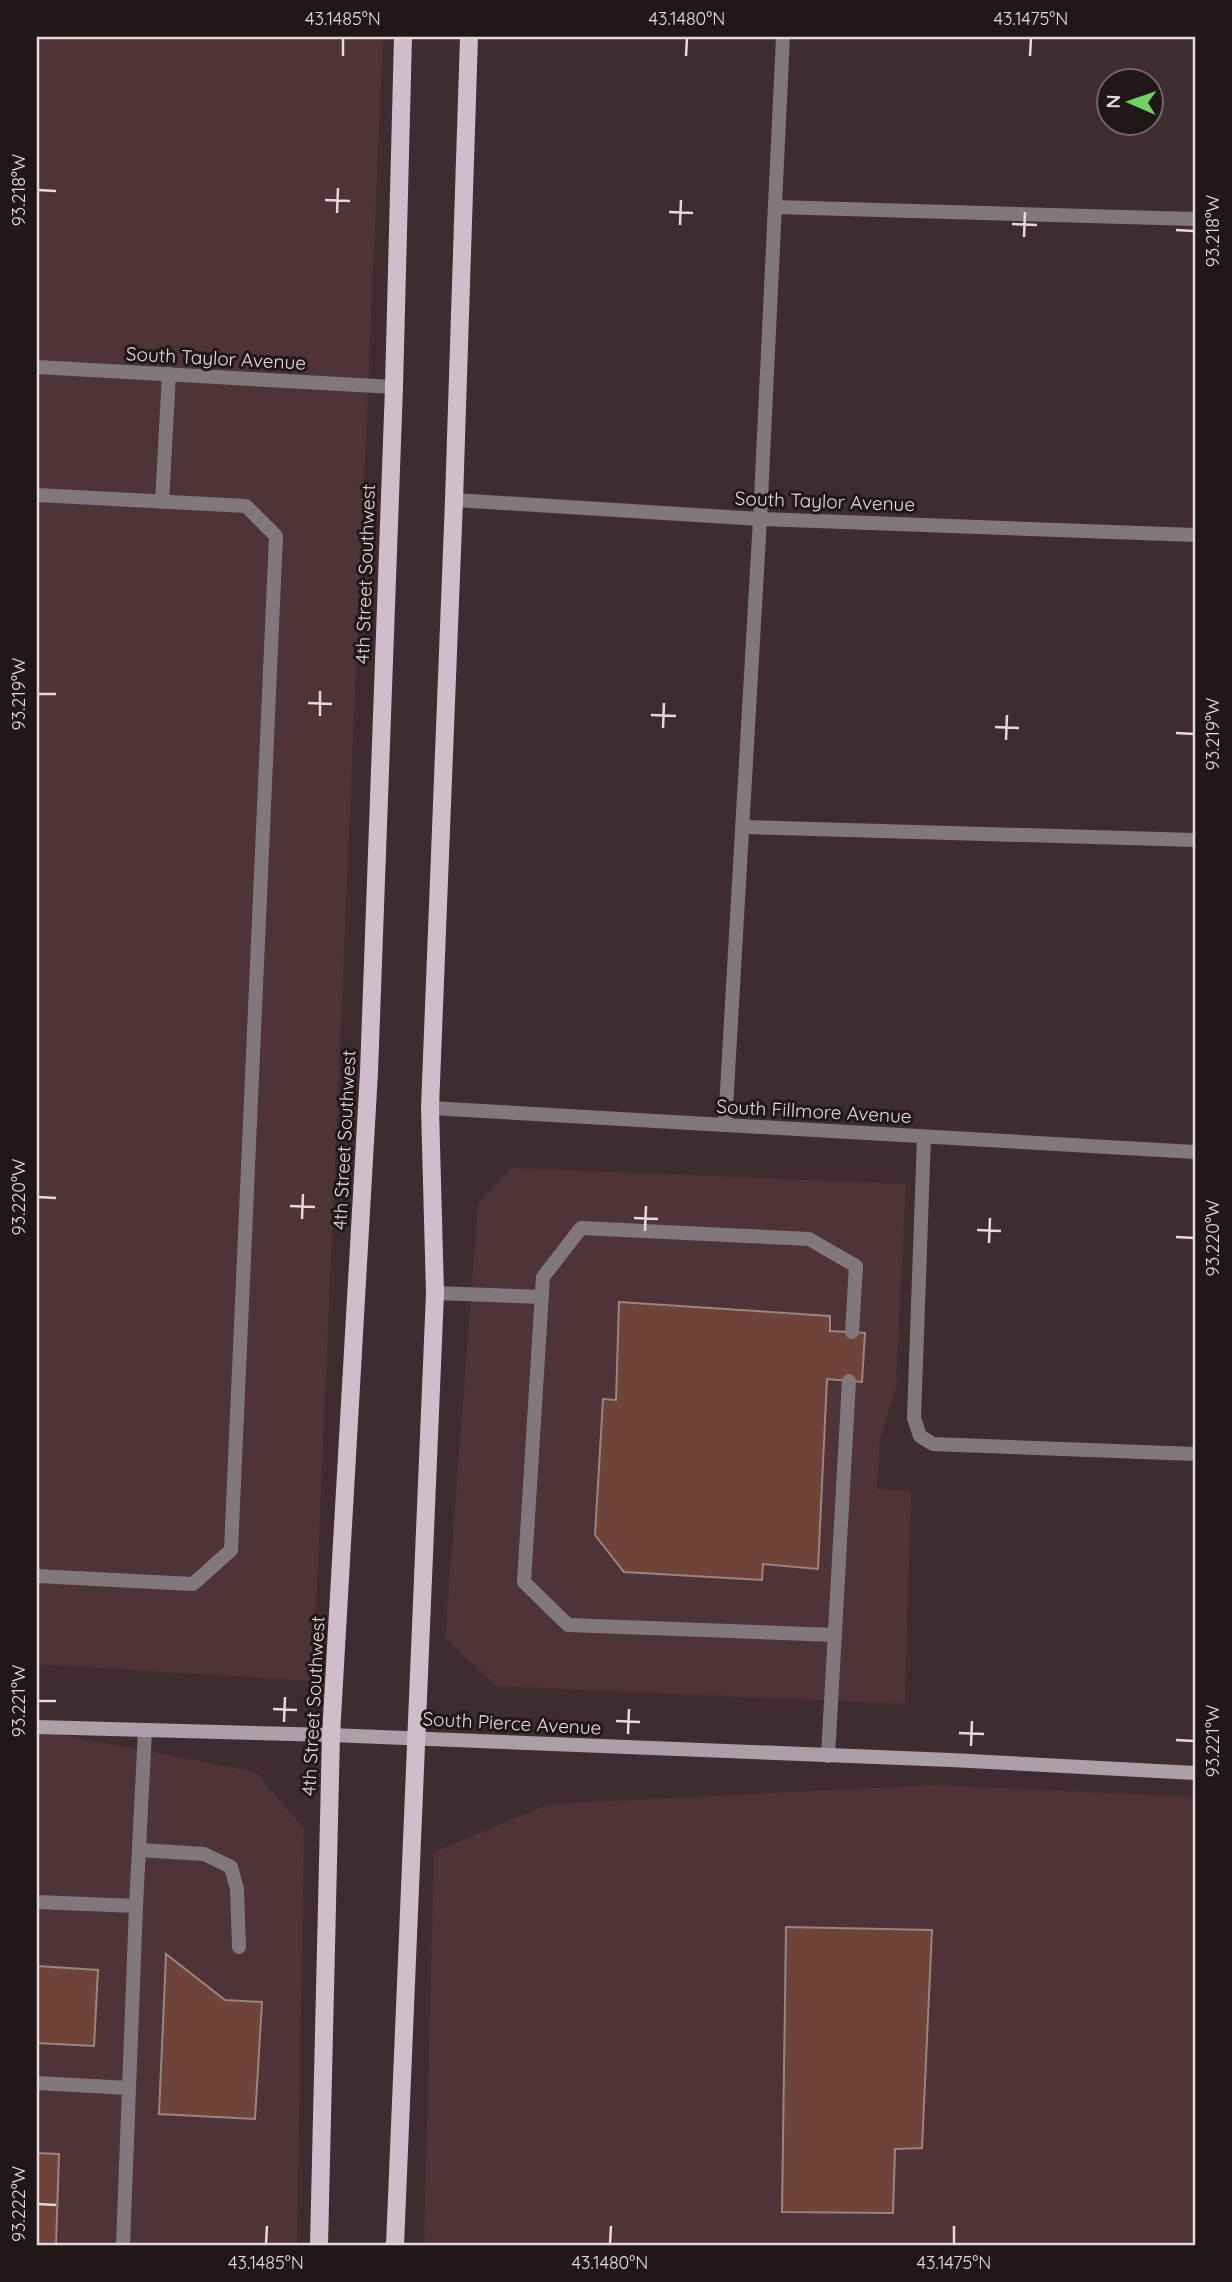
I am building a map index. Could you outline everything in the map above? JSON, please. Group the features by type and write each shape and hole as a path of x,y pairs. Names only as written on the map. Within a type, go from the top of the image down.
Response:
{"main road":[{"name":"4th Street Southwest","path":"318,2245 331,1735 369,1072 394,387 403,37"},
{"path":"395,2245 435,1293 430,1108 469,37"},
{"name":"South Pierce Avenue","path":"37,1727 416,1738 1195,1773"}],"street":[{"path":"725,1125 760,519 783,37"},
{"path":"775,207 1195,219"},
{"name":"South Taylor Avenue","path":"37,367 394,387"},
{"path":"162,502 169,374"},
{"path":"37,495 246,506 276,536 231,1550 193,1584 37,1576"},
{"name":"South Taylor Avenue","path":"454,500 760,519 1195,535"},
{"path":"743,827 1195,840"},
{"name":"South Fillmore Avenue","path":"430,1108 1195,1152"},
{"path":"924,1136 914,1418 920,1437 933,1444 1195,1454"},
{"path":"835,1635 568,1625 524,1582 543,1277 581,1228 809,1239 856,1266 852,1332"},
{"path":"435,1293 541,1297"},
{"path":"828,1756 849,1381"},
{"path":"123,2245 145,1731"},
{"path":"140,1850 204,1854 231,1867 237,1889 239,1947"},
{"path":"37,1902 136,1906"},
{"path":"37,2083 129,2088"}],"shaded area":[{"path":"37,37 383,37 313,1681 37,1664"},
{"path":"512,1168 906,1184 896,1386 880,1440 877,1489 911,1491 905,1704 496,1686 445,1638 478,1203"},
{"path":"37,1730 256,1772 304,1829 297,2245 37,2245"},
{"path":"935,1785 1195,1797 1195,2245 424,2245 434,1852 549,1804"}],"building":[{"path":"619,1302 830,1316 830,1331 865,1333 862,1382 827,1379 818,1569 763,1564 762,1580 624,1572 595,1535 603,1399 616,1400"},
{"path":"786,1927 932,1930 922,2148 895,2149 893,2213 782,2212"},
{"path":"166,1954 225,2000 262,2002 255,2119 159,2114"},
{"path":"37,1966 98,1970 94,2046 37,2043"},
{"path":"37,2153 59,2154 56,2245 37,2245"}]}
